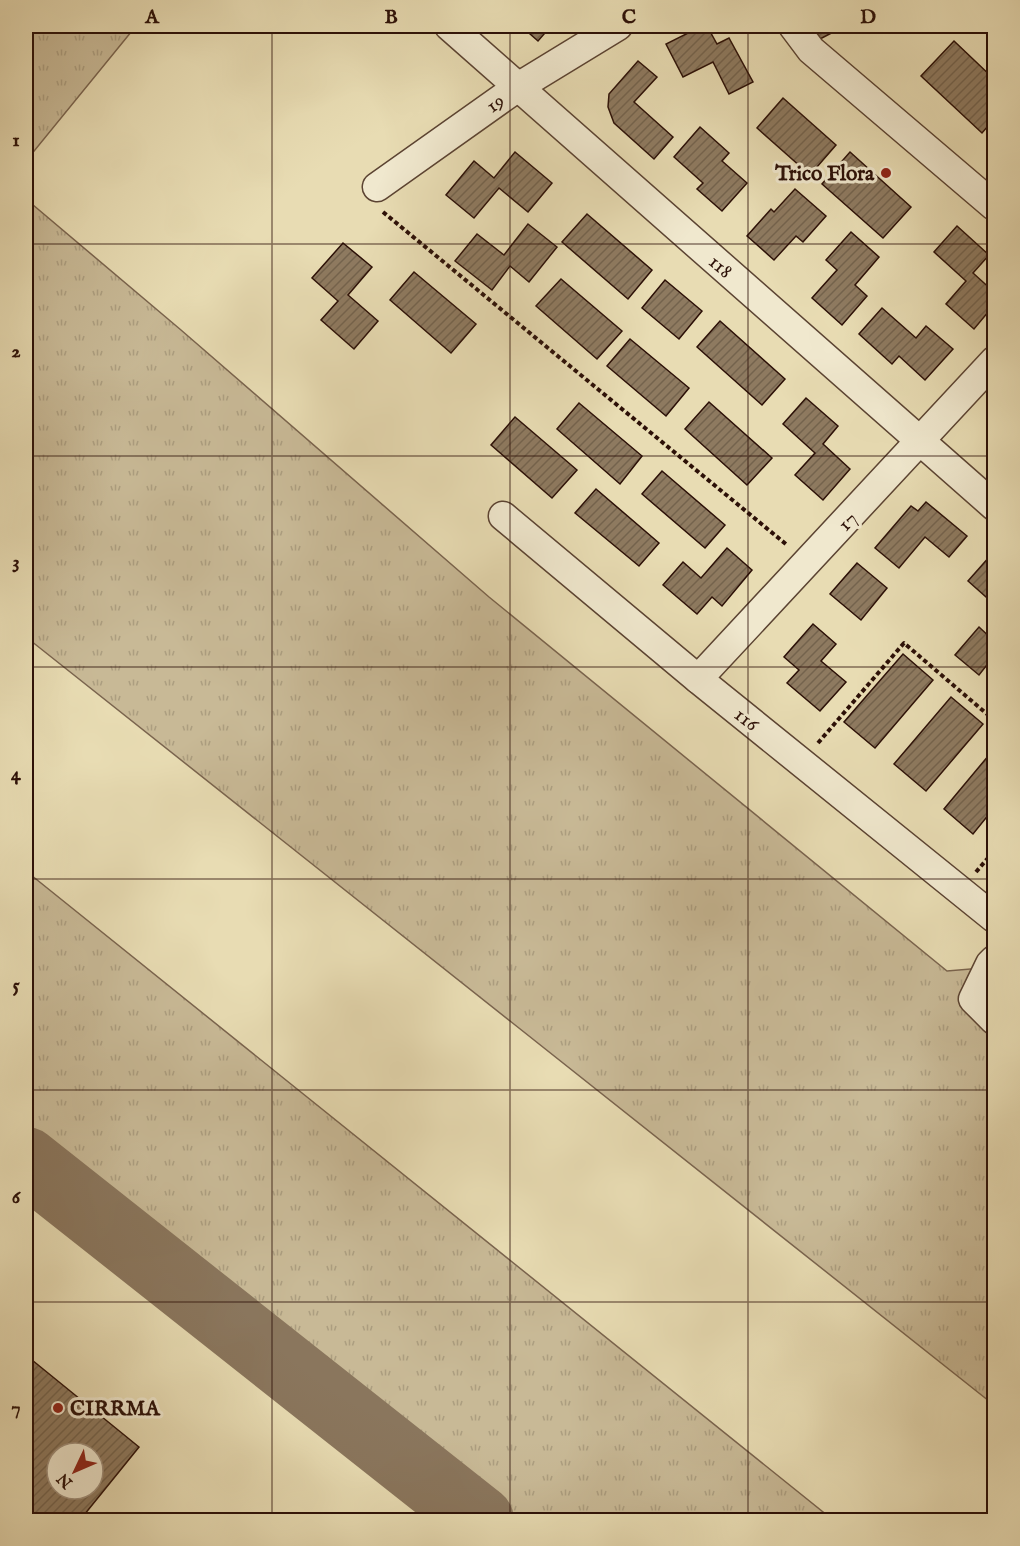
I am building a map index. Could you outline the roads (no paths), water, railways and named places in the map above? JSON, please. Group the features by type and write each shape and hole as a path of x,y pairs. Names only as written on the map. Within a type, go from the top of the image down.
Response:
{"street":[{"name":"118","path":"450,26 994,506"},
{"name":"19","path":"378,198 518,87 618,26"},
{"path":"793,26 811,50 994,206"},
{"name":"17","path":"698,679 994,361"},
{"name":"116","path":"503,516 698,679 994,918"},
{"path":"992,962 973,999 994,1020"}],"place":[{"name":"Trico Flora","path":"886,173"},
{"name":"CIRRMA","path":"58,1408"}]}
